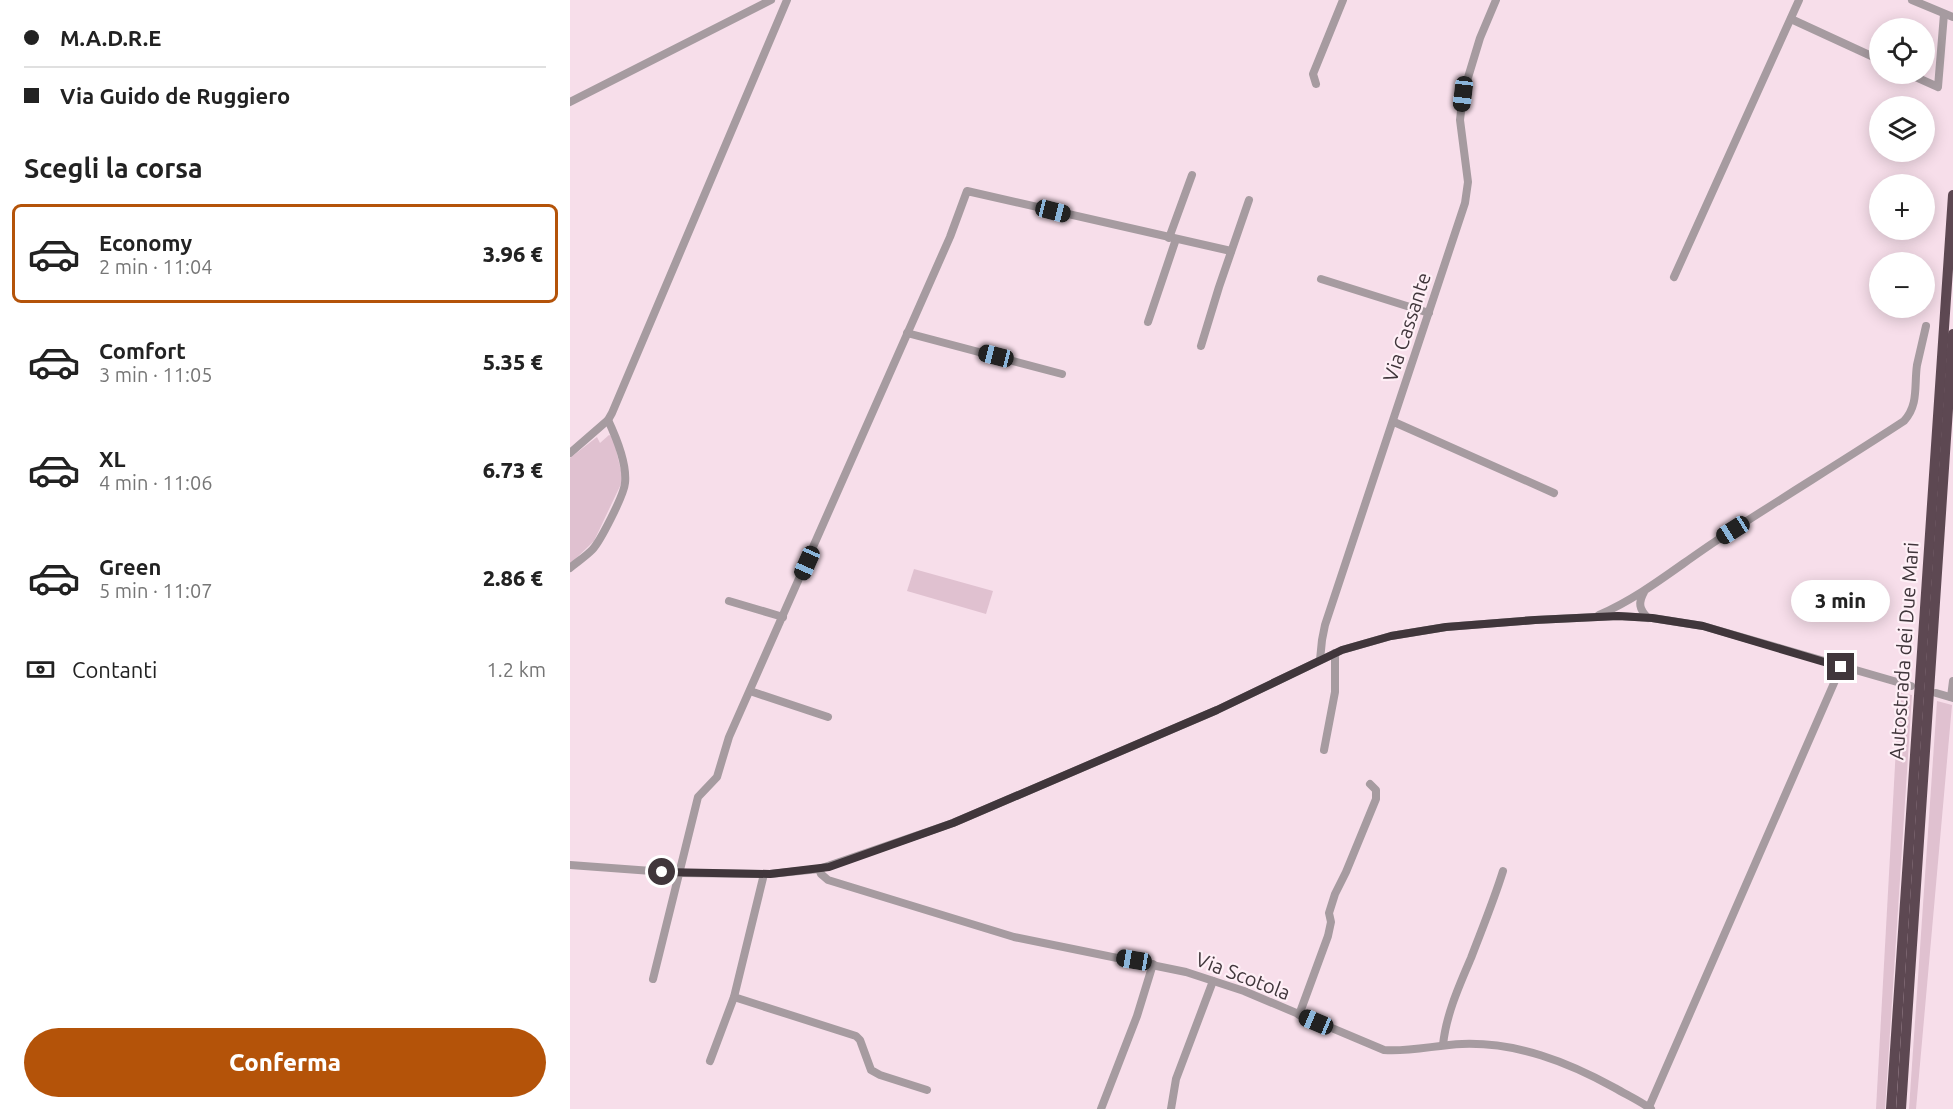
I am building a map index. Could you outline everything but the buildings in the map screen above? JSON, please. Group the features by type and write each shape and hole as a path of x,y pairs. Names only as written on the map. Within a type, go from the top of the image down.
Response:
{"highway":[{"name":"Autostrada dei Due Mari","path":"1891,1109 1953,195"},
{"name":"Autostrada dei Due Mari","path":"1901,1109 1953,334"}],"street":[{"path":"570,102 771,0"},
{"path":"570,453 608,420 787,0"},
{"path":"1316,84 1313,74 1343,0"},
{"name":"Via Cassante","path":"1320,660 1325,625 1465,202 1468,182 1460,120 1463,94 1480,38 1496,0"},
{"path":"1674,277 1799,0"},
{"path":"1912,0 1953,17"},
{"path":"1931,84 1938,87 1944,14"},
{"path":"1791,19 1869,55"},
{"path":"1148,322 1192,175"},
{"path":"653,980 698,797 717,777 729,737 950,237 967,191 1231,251"},
{"path":"1201,346 1249,200"},
{"path":"1321,279 1429,313"},
{"path":"1594,617 1644,592 1718,540 1904,421 1913,408 1917,367 1926,326"},
{"path":"907,333 1062,374"},
{"path":"570,568 593,549 602,536 625,488 626,474 615,435 608,420"},
{"path":"1394,422 1554,493"},
{"path":"1644,592 1640,608 1648,618"},
{"path":"729,601 783,617"},
{"path":"570,865 679,873 764,874 819,869 945,827 1217,710 1351,647 1391,636 1446,627 1594,617 1648,618 1703,626 1911,686"},
{"path":"1324,750 1335,692 1335,654"},
{"path":"1650,1108 1841,667"},
{"path":"1936,693 1952,697 1953,681"},
{"path":"750,691 828,717"},
{"path":"1299,1015 1328,936 1329,913 1335,894 1376,800 1376,790 1370,784"},
{"name":"Via Scotola","path":"819,869 828,880 1014,937 1153,964 1213,981 1384,1050 1488,1044 1520,1049 1584,1071 1650,1108"},
{"path":"1443,1046 1444,1032 1454,1000 1503,871"},
{"path":"710,1061 734,997 764,874"},
{"path":"1101,1109 1137,1016 1153,964"},
{"path":"1171,1109 1174,1084 1213,981"},
{"path":"734,997 856,1036 861,1043 869,1069 880,1075 927,1090"}],"shaded area":[{"path":"609,435 613,437 622,475 621,484 594,541 570,564 570,458 597,437 600,443"},
{"path":"914,569 993,591 986,614 907,591"},
{"path":"1899,693 1912,695 1885,1109 1876,1109"},
{"path":"1937,701 1952,705 1916,1109 1909,1109"}],"route":[{"path":"662,872 770,874 829,867 936,830 1217,710 1342,650 1391,636 1446,627 1535,620 1618,616 1652,618 1703,626 1841,667"}]}
